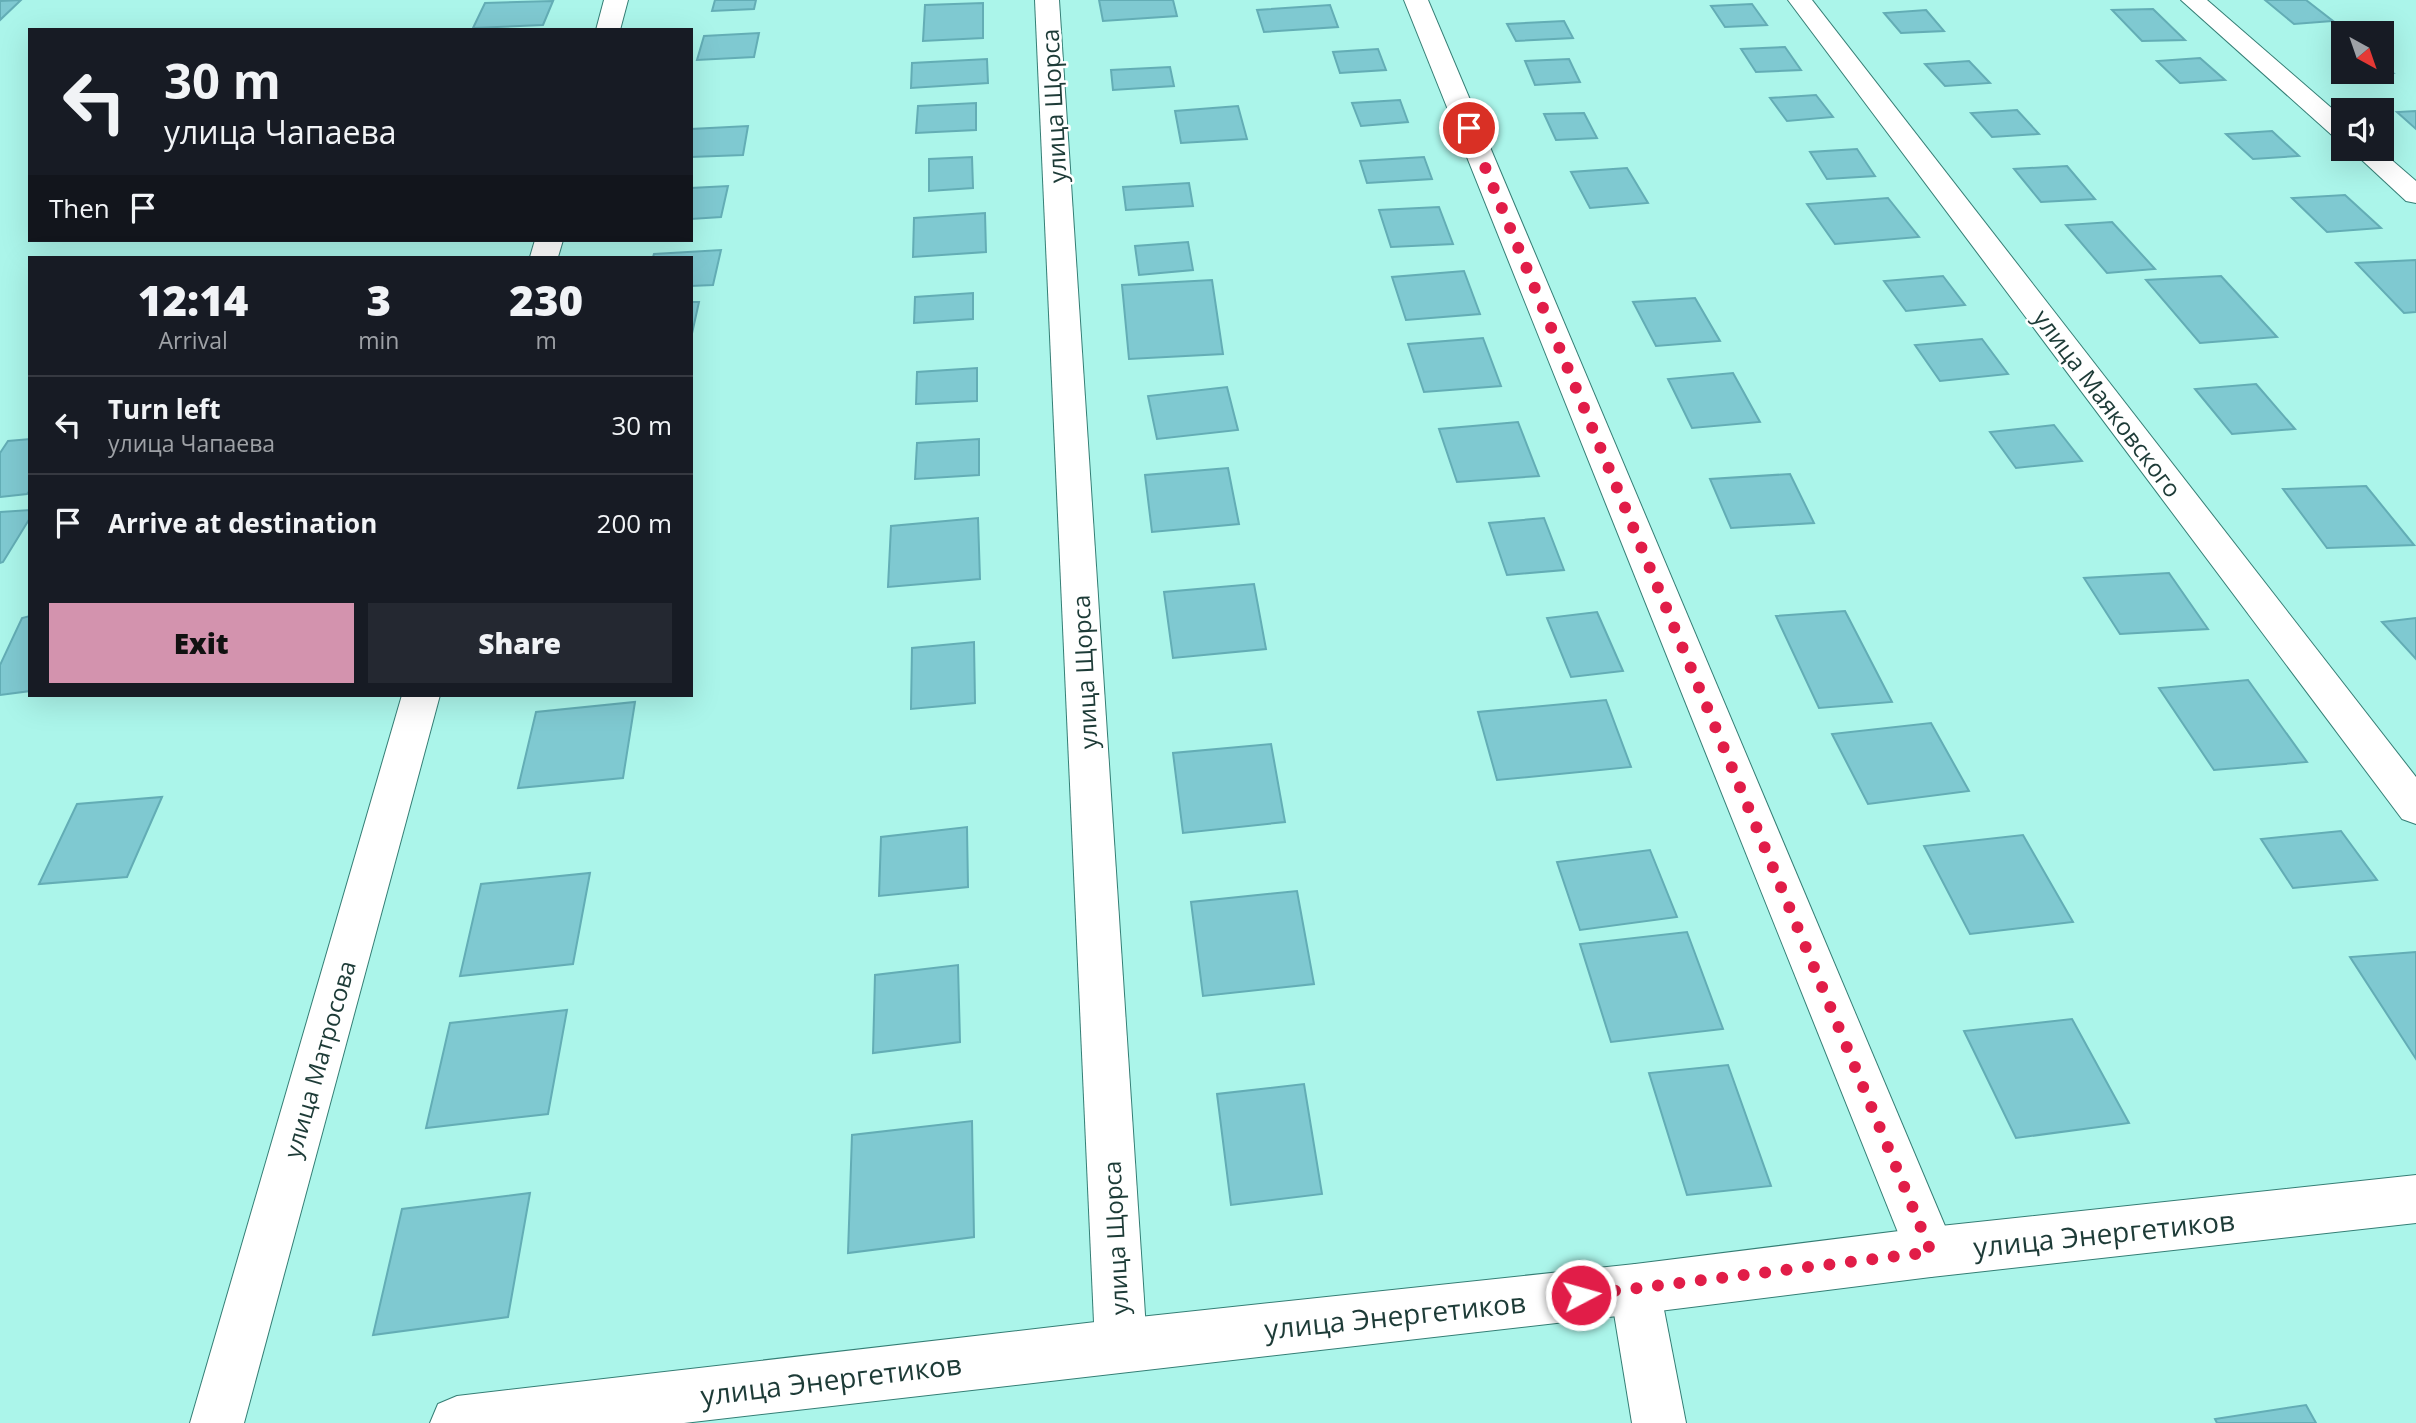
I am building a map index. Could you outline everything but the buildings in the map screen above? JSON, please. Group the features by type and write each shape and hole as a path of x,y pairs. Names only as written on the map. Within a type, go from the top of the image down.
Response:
{"street":[{"path":"609,28 616,0"},
{"name":"улица Щорса","path":"1047,0 1121,1345"},
{"path":"1416,0 1931,1252"},
{"name":"улица Маяковского","path":"1800,0 2416,807"},
{"path":"2193,0 2331,121"},
{"path":"2377,161 2416,195"},
{"name":"улица Матросова","path":"217,1423 420,697"},
{"name":"улица Энергетиков","path":"457,1423 1121,1345 1635,1289 1931,1252 2416,1199"},
{"path":"1635,1289 1659,1423"}],"route":[{"path":"1469,128 1931,1252 1581,1295"}]}
